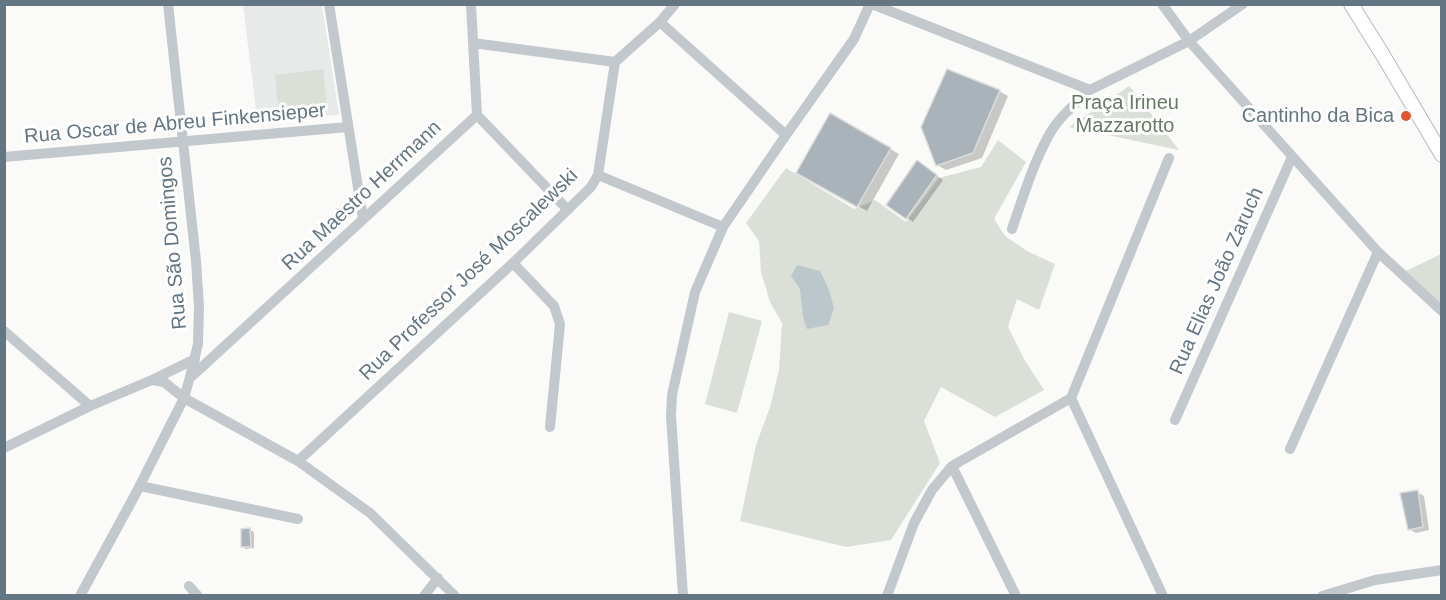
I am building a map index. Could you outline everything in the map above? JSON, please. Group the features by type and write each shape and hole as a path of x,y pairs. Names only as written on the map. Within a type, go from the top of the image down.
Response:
{"main road":[{"path":"1351,4 1442,155"}],"street":[{"name":"Rua São Domingos","path":"80,596 140,486 183,398 198,344 200,327 198,283 168,4"},
{"path":"329,4 363,219"},
{"path":"471,4 477,115 568,210"},
{"path":"473,43 615,62 660,22 675,4"},
{"path":"683,596 671,416 672,395 694,292 723,227 854,39 871,4 1090,90"},
{"path":"1162,4 1189,41 1378,252 1442,311"},
{"path":"1012,229 1033,168 1050,133 1068,110 1090,90 1189,41 1243,4"},
{"path":"660,22 786,135"},
{"name":"Rua Professor José Moscalewski","path":"298,461 513,263 591,187 598,175 615,62"},
{"name":"Rua Maestro Herrmann","path":"190,377 477,115"},
{"name":"Rua Oscar de Abreu Finkensieper","path":"4,157 348,127"},
{"name":"Rua Elias João Zaruch","path":"1174,420 1292,157"},
{"path":"887,596 914,523 932,490 952,466 1071,398 1169,158"},
{"path":"598,175 723,227"},
{"path":"1290,449 1378,252"},
{"path":"513,263 554,306 560,324 550,427"},
{"path":"4,332 90,406"},
{"path":"198,344 221,351"},
{"path":"4,448 195,359"},
{"path":"152,380 164,382 183,398 298,461 370,513 455,596"},
{"path":"1071,398 1163,596"},
{"path":"952,466 1016,596"},
{"path":"140,486 298,519"},
{"path":"1322,596 1375,580 1442,570"},
{"path":"424,596 438,578"},
{"path":"189,586 198,596"}],"shaded area":[{"path":"243,5 322,5 339,115 257,118"},
{"path":"797,265 820,271 834,308 828,325 807,329 803,317 800,289 791,276"}],"green space":[{"path":"323,69 327,107 279,112 275,75"},
{"name":"Praça Irineu Mazzarotto","path":"1129,86 1136,94 1179,150 1069,127"},
{"path":"998,140 1026,162 994,219 1005,236 1027,251 1055,264 1039,310 1017,299 1008,327 1024,359 1044,390 995,417 941,387 924,421 940,463 891,540 846,547 740,521 756,445 770,407 779,370 782,323 770,302 761,272 759,241 746,223 786,168 854,209 875,200 906,222 939,178 981,167"},
{"path":"1441,254 1441,303 1438,303 1406,271"},
{"path":"729,312 762,321 737,413 705,404"}],"building":[{"path":"947,69 1000,90 973,153 936,166 921,127"},
{"path":"830,113 891,148 857,207 796,173"},
{"path":"917,160 937,175 906,219 886,205"},
{"path":"1418,490 1423,527 1408,530 1400,493"},
{"path":"250,528 251,547 241,547 241,529"}],"place":[{"name":"Cantinho da Bica","path":"1406,116"}]}
